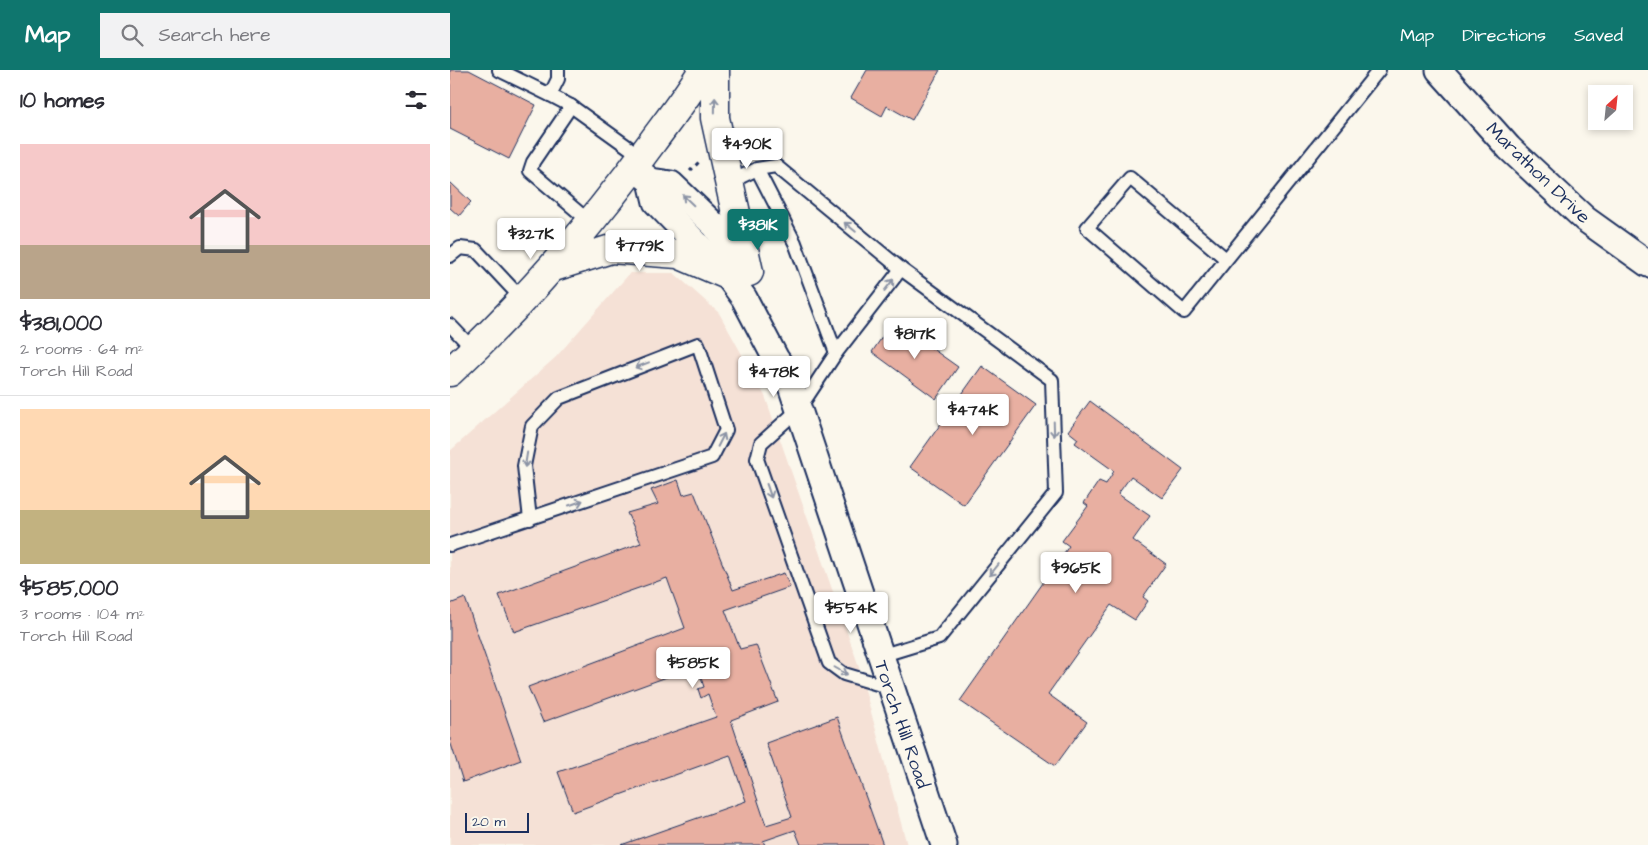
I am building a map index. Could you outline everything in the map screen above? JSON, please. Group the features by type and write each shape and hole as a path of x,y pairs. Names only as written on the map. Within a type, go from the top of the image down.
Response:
{"main road":[{"path":"450,372 523,300 554,267 590,222 642,169 703,70"},
{"path":"554,267 611,249 678,254 738,274 728,183 715,118 715,70"}],"street":[{"name":"Marathon Drive","path":"1439,70 1509,148 1585,219 1648,264"},
{"name":"Torch Hill Road","path":"642,169 656,202 738,274 744,298 776,359 787,374 890,688 944,845"}],"lane":[{"path":"499,70 571,106 642,169"},
{"path":"550,95 558,79 558,70"},
{"path":"1226,260 1130,178 1087,228 1184,312 1226,260 1379,70"},
{"path":"571,106 533,162 530,171 590,222"},
{"path":"728,183 756,169 776,166 902,269 1052,380 1056,493 939,638 880,656"},
{"path":"756,169 795,243 836,353"},
{"path":"450,256 460,248 476,250 523,300"},
{"path":"890,688 844,674 829,663 757,459 761,443 799,409 836,353 902,269"},
{"path":"450,325 474,350"},
{"path":"450,545 530,519 712,457 726,430 698,344 559,398 532,426 524,466 530,519"}],"path":[{"path":"688,173 703,159"}],"shaded area":[{"path":"630,273 674,273 719,313 765,396 858,664 907,845 450,845 450,451 556,357"}],"building":[{"path":"450,70 469,70 536,105 509,159 450,129"},
{"path":"867,70 940,70 912,120 887,106 882,116 851,98"},
{"path":"450,182 471,202 459,216 450,208"},
{"path":"893,321 958,367 936,399 872,352"},
{"path":"982,366 1036,405 964,505 910,467"},
{"path":"1090,401 1183,470 1162,498 1131,476 1118,494 1150,516 1133,540 1166,564 1143,597 1148,601 1135,620 1111,605 1048,694 1087,722 1055,766 960,701 1069,546 1062,541 1088,506 1084,503 1099,481 1106,484 1114,471 1075,443 1078,439 1068,431"},
{"path":"678,480 683,495 694,492 733,590 784,573 790,587 725,610 740,649 756,645 778,702 731,720 766,825 792,817 766,743 837,717 883,845 801,845 795,830 763,841 765,845 621,845 746,801 730,755 573,812 558,772 716,717 708,694 701,698 698,689 704,687 697,666 543,722 528,687 685,628 667,578 514,632 499,595 641,543 627,513 658,504 651,490"},
{"path":"465,598 521,760 463,782 450,741 450,604"}]}
